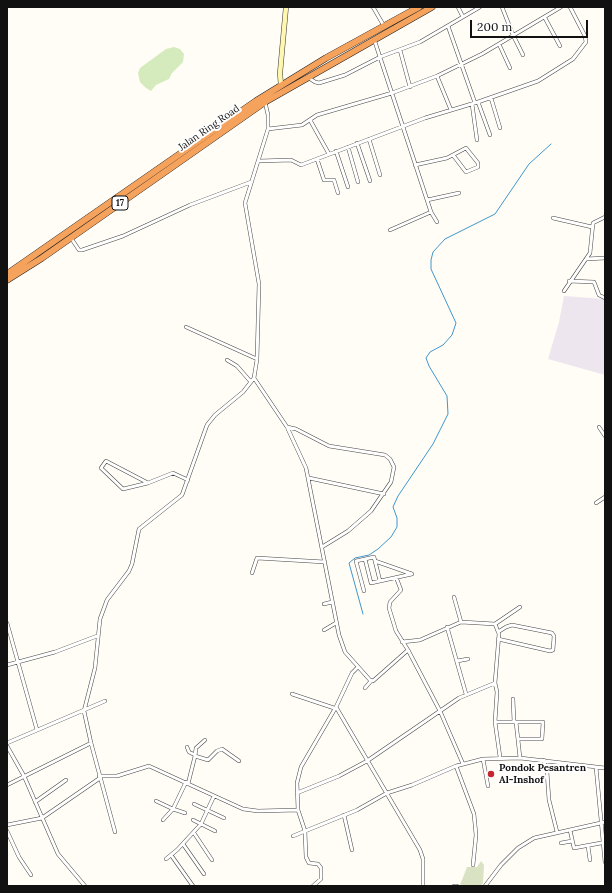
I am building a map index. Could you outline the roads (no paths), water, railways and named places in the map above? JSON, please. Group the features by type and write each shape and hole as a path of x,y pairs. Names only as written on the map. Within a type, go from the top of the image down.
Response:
{"highway":[{"name":"Jalan Ring Road","path":"7,280 256,101 419,7"},
{"name":"Jalan Ring Road","path":"7,274 71,238 265,102 307,76 375,42 432,7"}],"street":[{"path":"281,86 280,73 286,7"},
{"path":"373,7 384,26"},
{"path":"458,7 463,17"},
{"path":"307,76 315,82 324,82 345,75 380,57 400,50 448,26 480,7"},
{"path":"502,7 523,55"},
{"path":"268,129 302,125 323,113 392,93 437,76 463,65 545,18 561,7"},
{"path":"258,161 291,160 301,165 357,143 451,110 491,98 538,80 565,65 578,54 586,39 570,7"},
{"path":"545,18 560,46"},
{"path":"448,26 463,65 475,103 490,135"},
{"path":"375,42 431,212 437,222"},
{"path":"500,44 510,68"},
{"path":"400,50 410,87"},
{"path":"437,76 451,110"},
{"path":"491,98 500,128"},
{"path":"115,832 84,711 95,668 97,636 105,604 132,564 139,529 179,498 184,492 211,420 243,392 254,378 257,359 259,284 245,210 246,196 268,129 268,115 265,102"},
{"path":"475,103 477,140"},
{"path":"310,120 329,154"},
{"path":"369,139 380,175"},
{"path":"357,143 370,181"},
{"path":"348,147 358,182"},
{"path":"415,165 453,155 467,148 478,165 466,172 453,155"},
{"path":"336,151 348,187"},
{"path":"317,158 324,180 334,180 338,193"},
{"path":"71,238 79,250 82,250 123,236 190,205 251,182"},
{"path":"427,200 459,193"},
{"path":"390,230 431,212"},
{"path":"564,291 569,280 590,253 592,227 596,220 605,217"},
{"path":"553,218 592,227"},
{"path":"586,259 605,258"},
{"path":"569,280 594,282 599,295 605,298"},
{"path":"186,327 257,359"},
{"path":"227,360 237,366 251,382"},
{"path":"254,378 287,427 309,478 328,573 336,623 343,648 371,681"},
{"path":"287,427 296,429 329,446 388,457 392,462 393,473 384,494 363,519 322,546"},
{"path":"599,427 605,436"},
{"path":"148,483 106,460 101,468 123,489 148,483 173,473 188,480"},
{"path":"309,478 384,494"},
{"path":"596,503 605,497"},
{"path":"364,591 356,561 374,557 380,581"},
{"path":"252,572 257,558 326,563"},
{"path":"365,558 371,583 412,574 375,561"},
{"path":"396,577 401,590 389,604 396,631 408,650 440,711 463,764"},
{"path":"454,597 461,622"},
{"path":"324,604 332,602"},
{"path":"402,642 420,640 461,622 495,624 520,607"},
{"path":"7,623 37,730"},
{"path":"324,630 336,623"},
{"path":"495,624 498,632 495,684 497,692 495,722 500,757"},
{"path":"498,632 512,625 554,633 553,650 550,651 498,639"},
{"path":"447,627 466,694"},
{"path":"7,665 55,652 97,636"},
{"path":"366,688 371,681 378,679 408,650"},
{"path":"457,661 468,659"},
{"path":"313,886 320,879 321,868 318,864 309,863 306,860 305,831 298,810 296,793 301,767 335,708 348,681 358,667"},
{"path":"296,793 339,776 367,761 466,694 495,684"},
{"path":"292,694 335,708 420,850 423,859 423,886"},
{"path":"513,699 520,758"},
{"path":"7,743 105,701"},
{"path":"495,722 543,723 542,739 518,739"},
{"path":"163,820 173,808 187,783 196,748 205,740"},
{"path":"7,785 91,743"},
{"path":"7,746 24,776 58,854 85,886"},
{"path":"187,747 189,752 195,756 208,760 217,751 222,749 239,761"},
{"path":"293,836 344,815 387,793 412,785 456,766 483,759 500,757 520,758 605,768"},
{"path":"483,759 488,786"},
{"path":"544,760 547,772 549,800 557,832"},
{"path":"7,825 42,818 100,777 117,776 149,766 234,806 250,811 298,810"},
{"path":"456,766 474,814 476,835 473,865"},
{"path":"596,767 603,823 605,862"},
{"path":"35,802 66,780"},
{"path":"166,859 194,833 201,824 214,796"},
{"path":"156,800 184,813"},
{"path":"194,804 224,818"},
{"path":"344,815 352,850"},
{"path":"193,820 215,831"},
{"path":"485,886 501,865 521,846 534,838 603,823"},
{"path":"570,830 574,848 601,843"},
{"path":"7,831 19,856 31,875"},
{"path":"194,833 212,860"},
{"path":"561,843 572,841"},
{"path":"183,844 204,874"},
{"path":"588,846 590,860"},
{"path":"171,855 193,886"}],"waterway":[{"path":"363,614 349,563 355,558 369,555 391,537 397,527 397,518 393,507 398,496 433,444 448,414 447,396 429,366 426,358 430,352 443,345 452,335 456,323 431,269 433,252 445,239 495,214 529,164 551,144"}],"place":[{"name":"Pondok Pesantren Al-Inshof","path":"491,774"}]}
